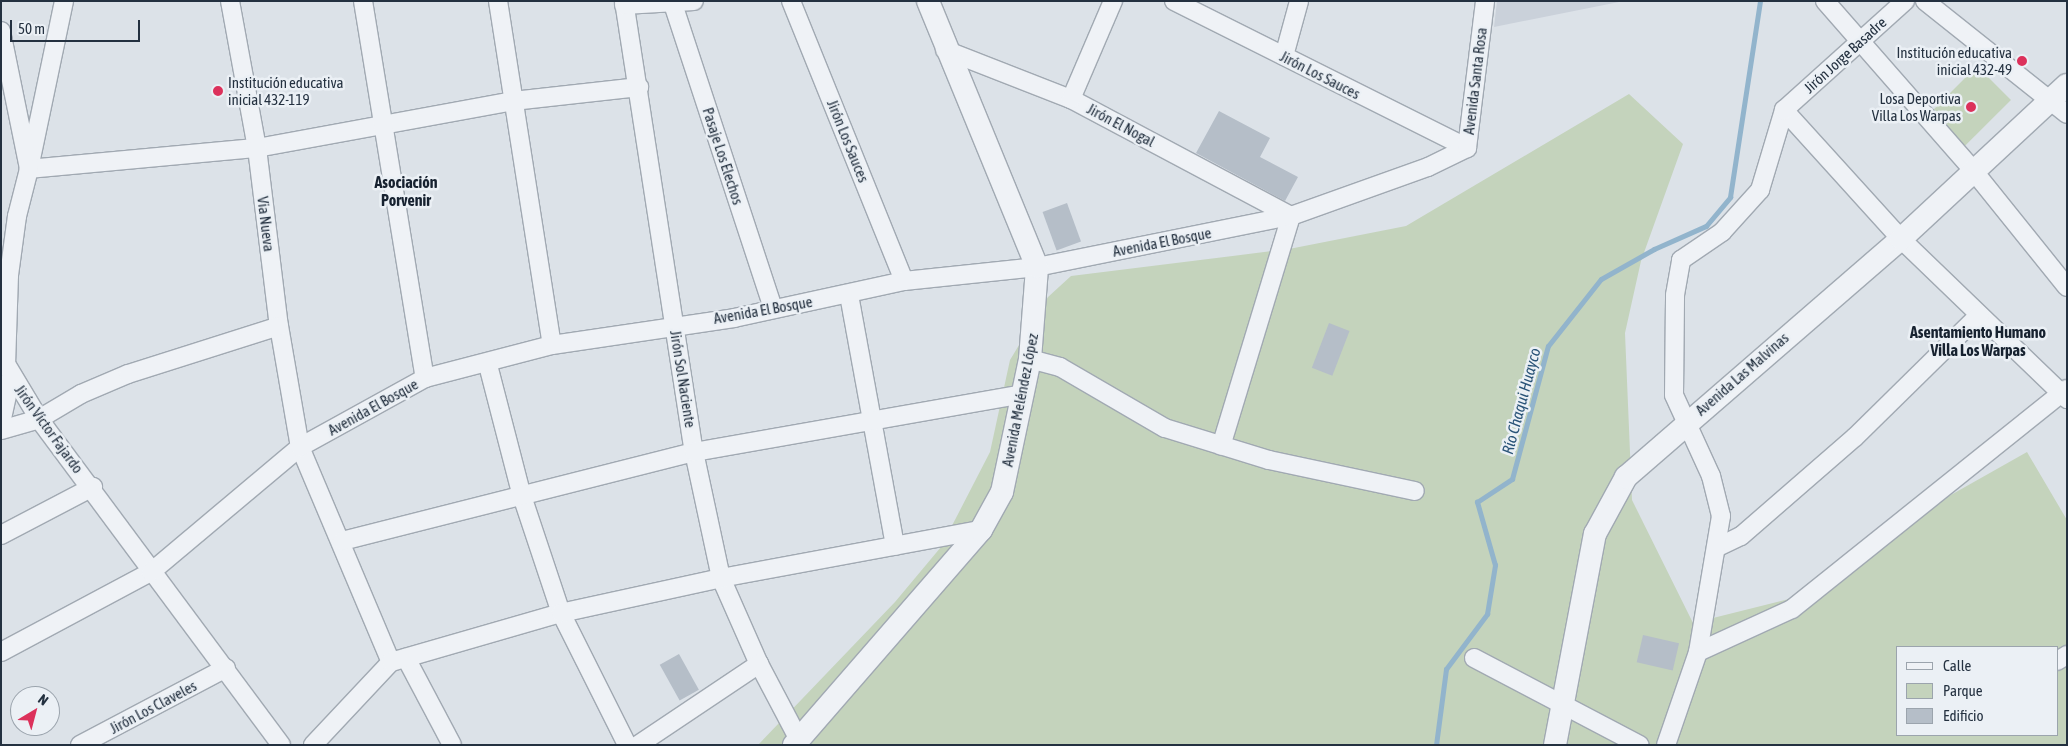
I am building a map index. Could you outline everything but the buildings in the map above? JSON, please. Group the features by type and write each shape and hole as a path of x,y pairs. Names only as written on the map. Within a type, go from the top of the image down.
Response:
{"street":[{"path":"64,1 29,169 257,148 514,102 640,87"},
{"name":"Via Nueva","path":"230,1 257,148 279,326 300,447 398,660 452,745"},
{"path":"363,1 425,378"},
{"path":"498,1 552,345"},
{"path":"624,3 673,4 694,1"},
{"name":"Jirón Los Sauces","path":"791,1 904,280"},
{"name":"Avenida Meléndez López","path":"797,742 981,530 1002,492 1024,394 1030,359 1036,267 945,50 928,1"},
{"path":"1071,98 1113,1"},
{"name":"Jirón Los Sauces","path":"1174,1 1467,148"},
{"path":"1284,56 1299,1"},
{"name":"Avenida Santa Rosa","path":"1428,167 1467,148 1484,1"},
{"path":"1825,1 1972,169 2067,287"},
{"name":"Jirón Jorge Basadre","path":"1784,110 1905,1"},
{"path":"1925,1 2048,101 2067,114"},
{"name":"Jirón Sol Naciente","path":"624,3 640,87 694,452 721,578 759,664 797,742"},
{"name":"Pasaje Los Elechos","path":"673,4 773,308"},
{"name":"Jirón Víctor Fajardo","path":"1,32 29,169 9,217 4,348 11,377 39,419 93,488 151,572 226,668 281,745"},
{"name":"Jirón El Nogal","path":"945,50 1071,98 1291,216"},
{"name":"Avenida Las Malvinas","path":"1555,745 1594,534 1626,477 1684,424 1900,239 1972,169 2067,85"},
{"path":"1698,652 1792,609 2065,393 1979,315 1900,239 1784,110"},
{"path":"1666,745 1698,652 1718,548 1722,516 1711,476 1684,424 1674,395 1675,295 1681,260 1722,232 1760,190 1784,110"},
{"name":"Avenida El Bosque","path":"1,652 151,572 300,447 425,378 488,364 552,345 674,324 734,318 773,308 850,295 904,280 1036,267 1291,216 1428,167"},
{"path":"1221,446 1291,216"},
{"path":"850,295 871,418 896,546"},
{"path":"1718,548 1740,536 1854,437 1979,315"},
{"path":"1,430 39,419 81,394 128,374 279,326"},
{"path":"1030,359 1060,367 1165,428 1269,460 1415,491"},
{"path":"488,364 522,496 561,613 627,745"},
{"path":"1,423 11,377"},
{"path":"342,541 694,452 871,418 1024,394"},
{"path":"1,535 93,488"},
{"path":"313,745 398,660 561,613 721,578 981,530"},
{"path":"1474,658 1640,745"},
{"path":"638,745 759,664"},
{"name":"Jirón Los Claveles","path":"80,745 226,668"}],"shaded area":[{"path":"1497,1 1624,1 1494,27"}],"green space":[{"name":"Losa Deportiva Villa Los Warpas","path":"1977,66 2011,100 1964,147 1930,113"},
{"path":"1629,94 1683,144 1641,261 1625,333 1632,500 1693,623 1797,597 1903,522 2027,452 2067,520 2067,745 758,745 895,602 941,547 990,452 1010,360 1048,297 1071,276 1289,249 1406,226"}],"waterway":[{"name":"Río Chaqui Huayco","path":"1436,745 1446,669 1487,614 1495,565 1477,502 1512,479 1548,346 1601,279 1654,249 1706,226 1730,197 1760,1"}],"place":[{"name":"Institución educativa inicial 432-49","path":"2022,61"},
{"name":"Institución educativa inicial 432-119","path":"218,91"},
{"name":"Losa Deportiva Villa Los Warpas","path":"1971,107"}],"district":[{"name":"Asociación Porvenir","path":"406,191"},
{"name":"Asentamiento Humano Villa Los Warpas","path":"1978,341"}]}
